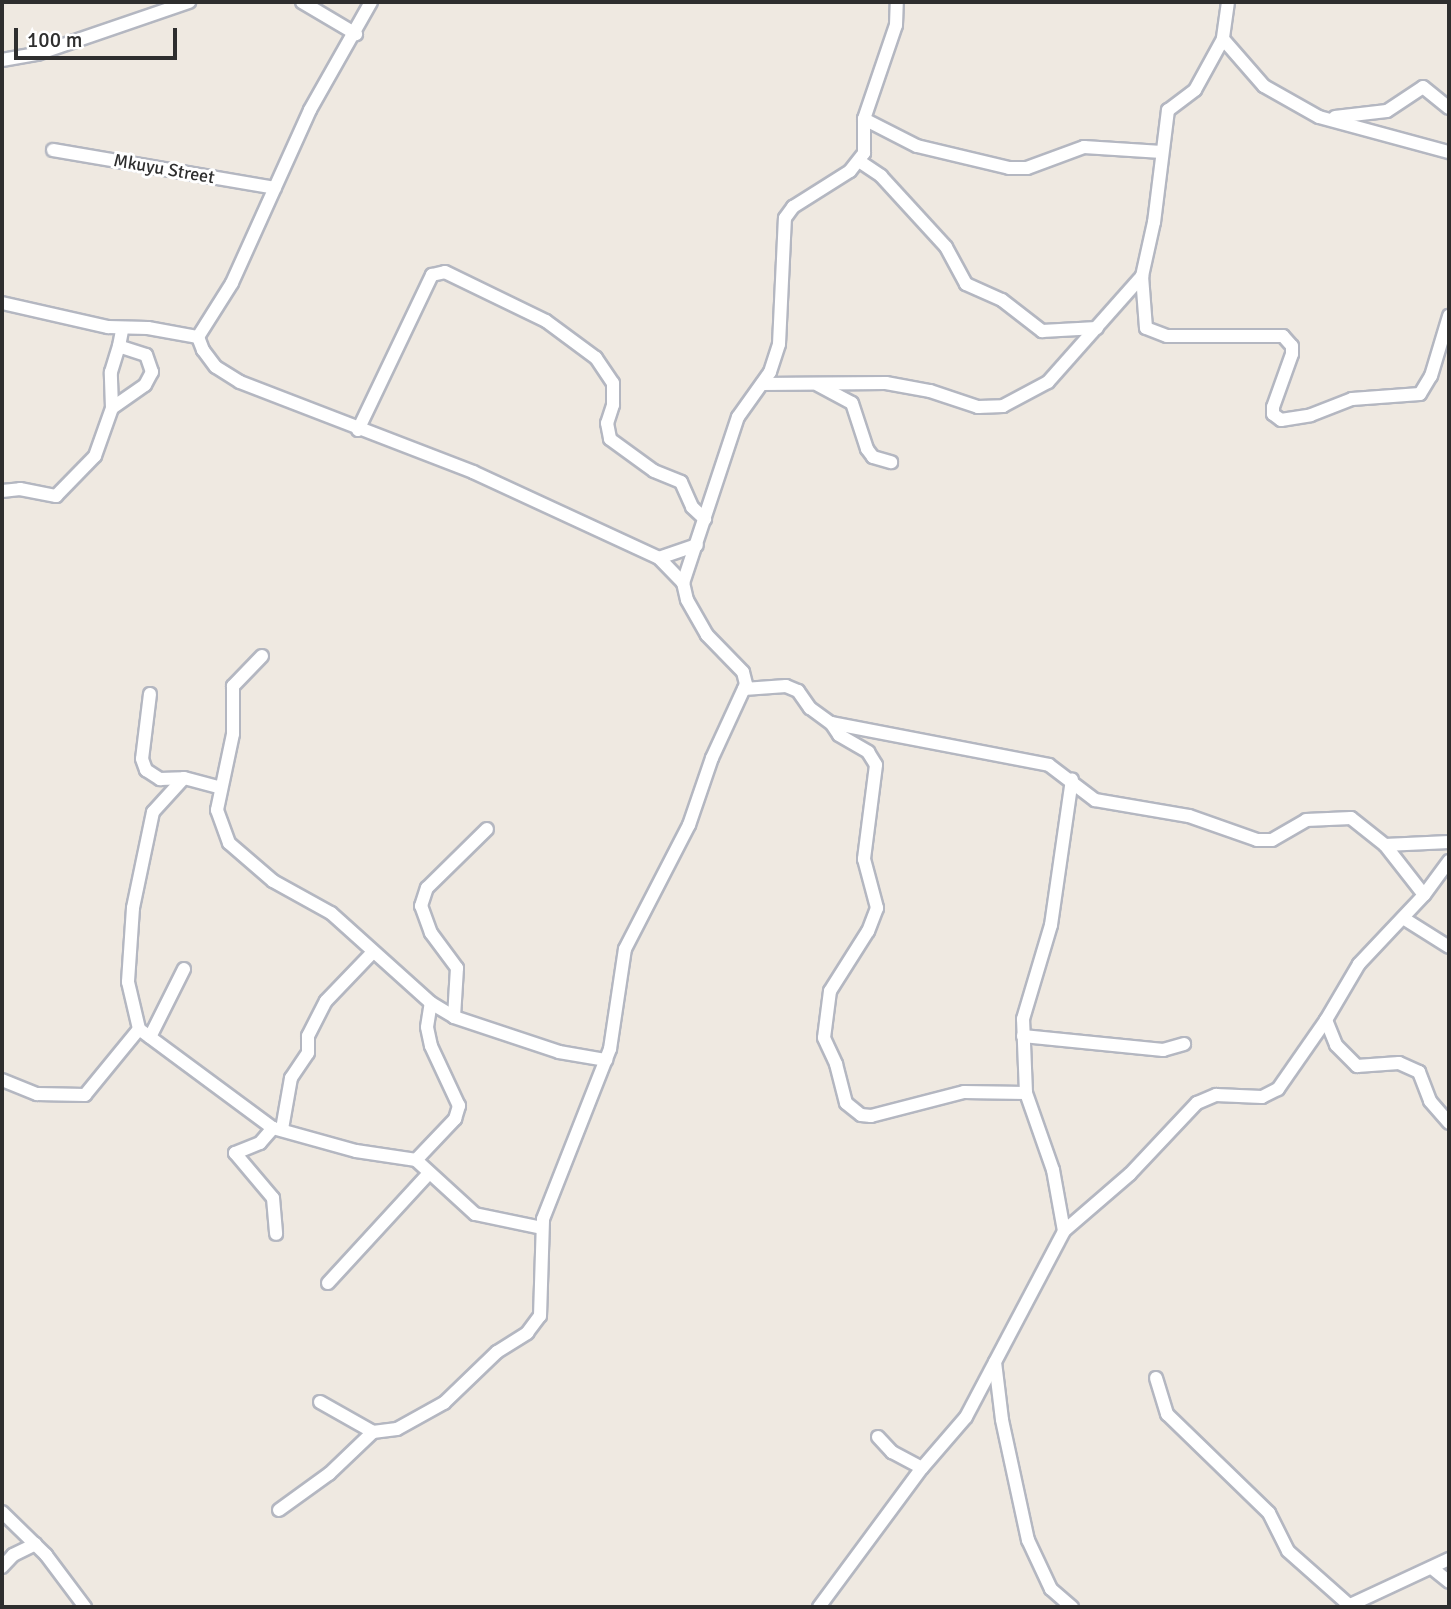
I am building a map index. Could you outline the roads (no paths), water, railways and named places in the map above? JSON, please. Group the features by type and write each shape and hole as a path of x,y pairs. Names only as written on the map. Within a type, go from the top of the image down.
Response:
{"street":[{"path":"2,60 37,54 189,2"},
{"path":"302,2 356,34"},
{"path":"198,337 232,283 310,110 356,34 371,2"},
{"path":"683,583 738,417 762,384 774,361 783,316 785,218 793,207 859,161 864,119 896,25 897,2"},
{"path":"1228,2 1223,39 1195,90 1168,110 1154,222 1142,276 1146,328 1155,333 1267,334 1288,340 1292,354 1288,375 1273,414 1281,421 1311,415 1352,399 1420,394 1431,376 1449,316"},
{"path":"1223,39 1264,86 1319,117 1449,152"},
{"path":"1319,117 1387,111 1423,88 1449,108"},
{"path":"864,119 917,146 1009,168 1027,168 1084,147 1162,152"},
{"name":"Mkuyu Street","path":"53,150 275,188"},
{"path":"859,161 881,176 946,247 966,284 1002,300 1042,331 1097,328"},
{"path":"358,430 432,275 445,272 545,321 596,358 613,383 607,428 610,439 654,471 681,482 692,507 705,520"},
{"path":"762,384 886,383 930,390 978,407 1003,406 1048,382 1142,276"},
{"path":"2,303 122,330 148,328 198,337 216,367 240,382 358,430 473,472 659,558 683,583 687,600 707,635 746,675 744,689 712,758 681,841 630,934 606,1060 551,1189 542,1228 542,1308 534,1326 497,1352 471,1381 416,1422 373,1432 329,1475 279,1510"},
{"path":"2,491 60,495 100,447 111,408 111,372 122,330"},
{"path":"111,408 145,385 152,372 146,355 119,346"},
{"path":"818,385 852,403 867,449 873,457 891,462"},
{"path":"659,558 697,545"},
{"path":"262,656 233,686 233,734 218,788 217,810 229,843 274,881 331,913 372,953 431,1003 454,1017 559,1052 606,1060"},
{"path":"744,689 786,685 798,691 810,708 831,723 839,735 868,752 876,765 864,859 877,908 868,931 830,991 824,1038 836,1064 846,1103 871,1116 964,1092 1026,1093"},
{"path":"150,694 142,759 146,770 160,779 184,778 218,788"},
{"path":"831,723 1049,765 1095,800 1189,816 1257,840 1272,840 1306,820 1337,817 1359,823 1385,845 1424,895"},
{"path":"184,778 153,812 136,893 128,982 139,1029 278,1128 356,1151 416,1160 475,1213 542,1228"},
{"path":"1064,1231 1053,1170 1026,1093 1023,1036 1025,1002 1051,925 1063,862 1072,780"},
{"path":"454,1017 457,968 431,933 421,906 433,880 487,829"},
{"path":"1385,845 1449,842"},
{"path":"819,1607 922,1468 967,1417 995,1358 1064,1231 1130,1174 1207,1096 1250,1098 1278,1089 1326,1020 1359,964 1404,918 1449,861"},
{"path":"1404,918 1449,947"},
{"path":"276,1234 273,1198 235,1153 260,1143 278,1128 291,1078 308,1053 309,1036 326,1001 372,953"},
{"path":"150,1037 184,969"},
{"path":"416,1160 458,1113 456,1097 431,1046 427,1027 431,1003"},
{"path":"1326,1020 1336,1045 1357,1066 1399,1063 1419,1072 1430,1101 1449,1123"},
{"path":"2,1080 37,1094 85,1095 122,1055 139,1029"},
{"path":"1023,1036 1163,1050 1184,1044"},
{"path":"328,1283 356,1247 390,1219 429,1173"},
{"path":"995,1358 1002,1420 1028,1539 1051,1590 1072,1607"},
{"path":"1156,1378 1167,1414 1269,1513 1294,1558 1348,1606 1449,1559"},
{"path":"320,1402 373,1432"},
{"path":"878,1437 892,1452 922,1468"},
{"path":"2,1512 36,1544 85,1607"},
{"path":"2,1567 13,1555 36,1544"},
{"path":"1432,1568 1449,1582"}]}
